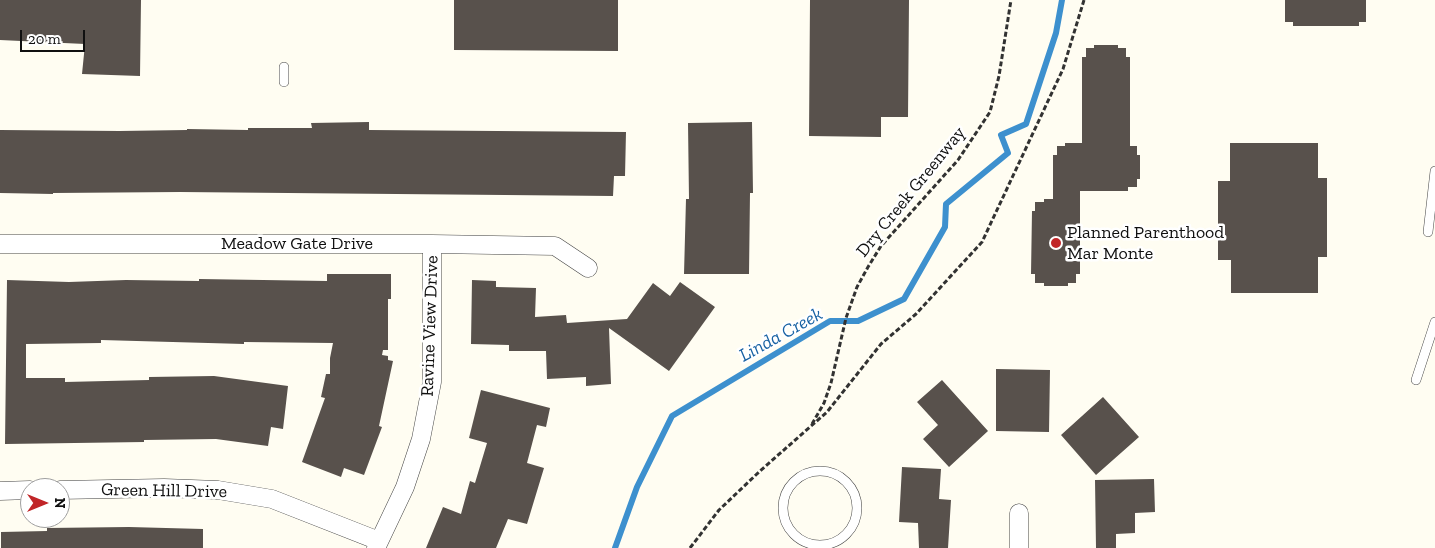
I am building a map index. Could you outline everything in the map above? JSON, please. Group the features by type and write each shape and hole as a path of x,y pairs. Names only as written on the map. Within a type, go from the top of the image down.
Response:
{"street":[{"name":"Meadow Gate Drive","path":"0,244 432,244 555,246 588,268"},
{"name":"Ravine View Drive","path":"378,544 405,487 418,447 432,382 432,244"},
{"name":"Green Hill Drive","path":"70,490 164,488 218,490 272,499 378,544"},
{"path":"0,491 20,490"},
{"path":"1019,548 1020,513"}],"lane":[{"path":"284,67 284,82"},
{"path":"1428,232 1435,171"},
{"path":"1416,380 1435,322"},
{"path":"809,472 832,473 843,478 856,498 857,510 854,522 848,532 828,546 815,545 803,541 793,534 786,524 782,511 789,487 797,478 809,472"}],"path":[{"name":"Dry Creek Greenway","path":"811,426 824,403 831,383 841,335 857,287 881,246 958,160 990,112 999,76 1011,0"},
{"path":"690,548 719,510 827,412 881,344 916,314 982,242 1062,69 1084,0"}],"building":[{"path":"0,0 141,0 140,76 82,74 85,44 0,40"},
{"path":"454,0 618,0 618,51 454,50"},
{"path":"810,0 909,0 908,117 881,117 881,137 809,136"},
{"path":"1285,0 1366,0 1366,22 1359,22 1359,26 1293,26 1293,22 1285,22"},
{"path":"1094,45 1118,45 1118,48 1126,48 1126,57 1130,57 1130,146 1137,146 1137,155 1140,155 1140,179 1137,179 1137,187 1128,187 1128,191 1080,191 1080,274 1076,274 1076,283 1068,283 1068,286 1044,286 1044,283 1035,283 1035,274 1031,274 1032,211 1035,211 1035,202 1053,199 1053,155 1057,155 1057,146 1065,146 1065,143 1082,143 1082,57 1086,57 1086,48 1094,48"},
{"path":"369,122 369,130 626,132 625,176 614,176 613,196 180,192 0,193 0,130 248,130 248,128 312,128 311,123"},
{"path":"752,122 753,193 750,193 749,274 684,274 686,199 689,199 688,123"},
{"path":"1230,143 1318,143 1318,178 1327,178 1327,257 1318,257 1318,293 1231,293 1231,260 1218,260 1218,181 1230,181"},
{"path":"327,274 391,274 391,299 388,299 388,350 383,350 382,355 388,356 388,360 393,361 379,426 382,427 364,475 344,468 341,477 302,462 325,398 321,397 326,374 330,374 330,358 333,343 244,342 244,344 101,340 101,343 26,344 26,378 65,378 65,382 149,380 149,377 214,376 288,386 283,429 271,427 268,446 216,439 5,444 7,280 69,282 126,280 199,281 199,279 327,281"},
{"path":"472,280 496,281 496,287 536,288 535,317 566,315 567,323 627,319 653,283 670,296 680,282 715,307 669,371 609,328 611,384 586,386 586,377 547,379 546,351 509,351 509,345 471,344"},
{"path":"996,369 1050,370 1049,432 996,431"},
{"path":"942,380 988,431 949,467 923,439 938,425 917,402"},
{"path":"481,390 550,408 546,427 537,425 527,463 544,468 527,524 508,519 496,548 426,548 443,507 461,514 470,481 475,483 487,443 469,438"},
{"path":"1103,397 1139,437 1096,475 1061,435"},
{"path":"902,467 941,469 939,499 951,500 948,548 919,548 918,523 899,522"},
{"path":"1154,479 1155,512 1135,513 1135,533 1116,534 1116,548 1096,548 1095,480"},
{"path":"47,528 203,529 203,548 1,548 1,532 47,531"}],"waterway":[{"name":"Linda Creek","path":"615,548 637,487 672,416 830,321 858,321 904,299 945,227 946,204 1008,153 1001,135 1026,124 1056,33 1062,0"}],"place":[{"name":"Planned Parenthood Mar Monte","path":"1056,243"}]}
